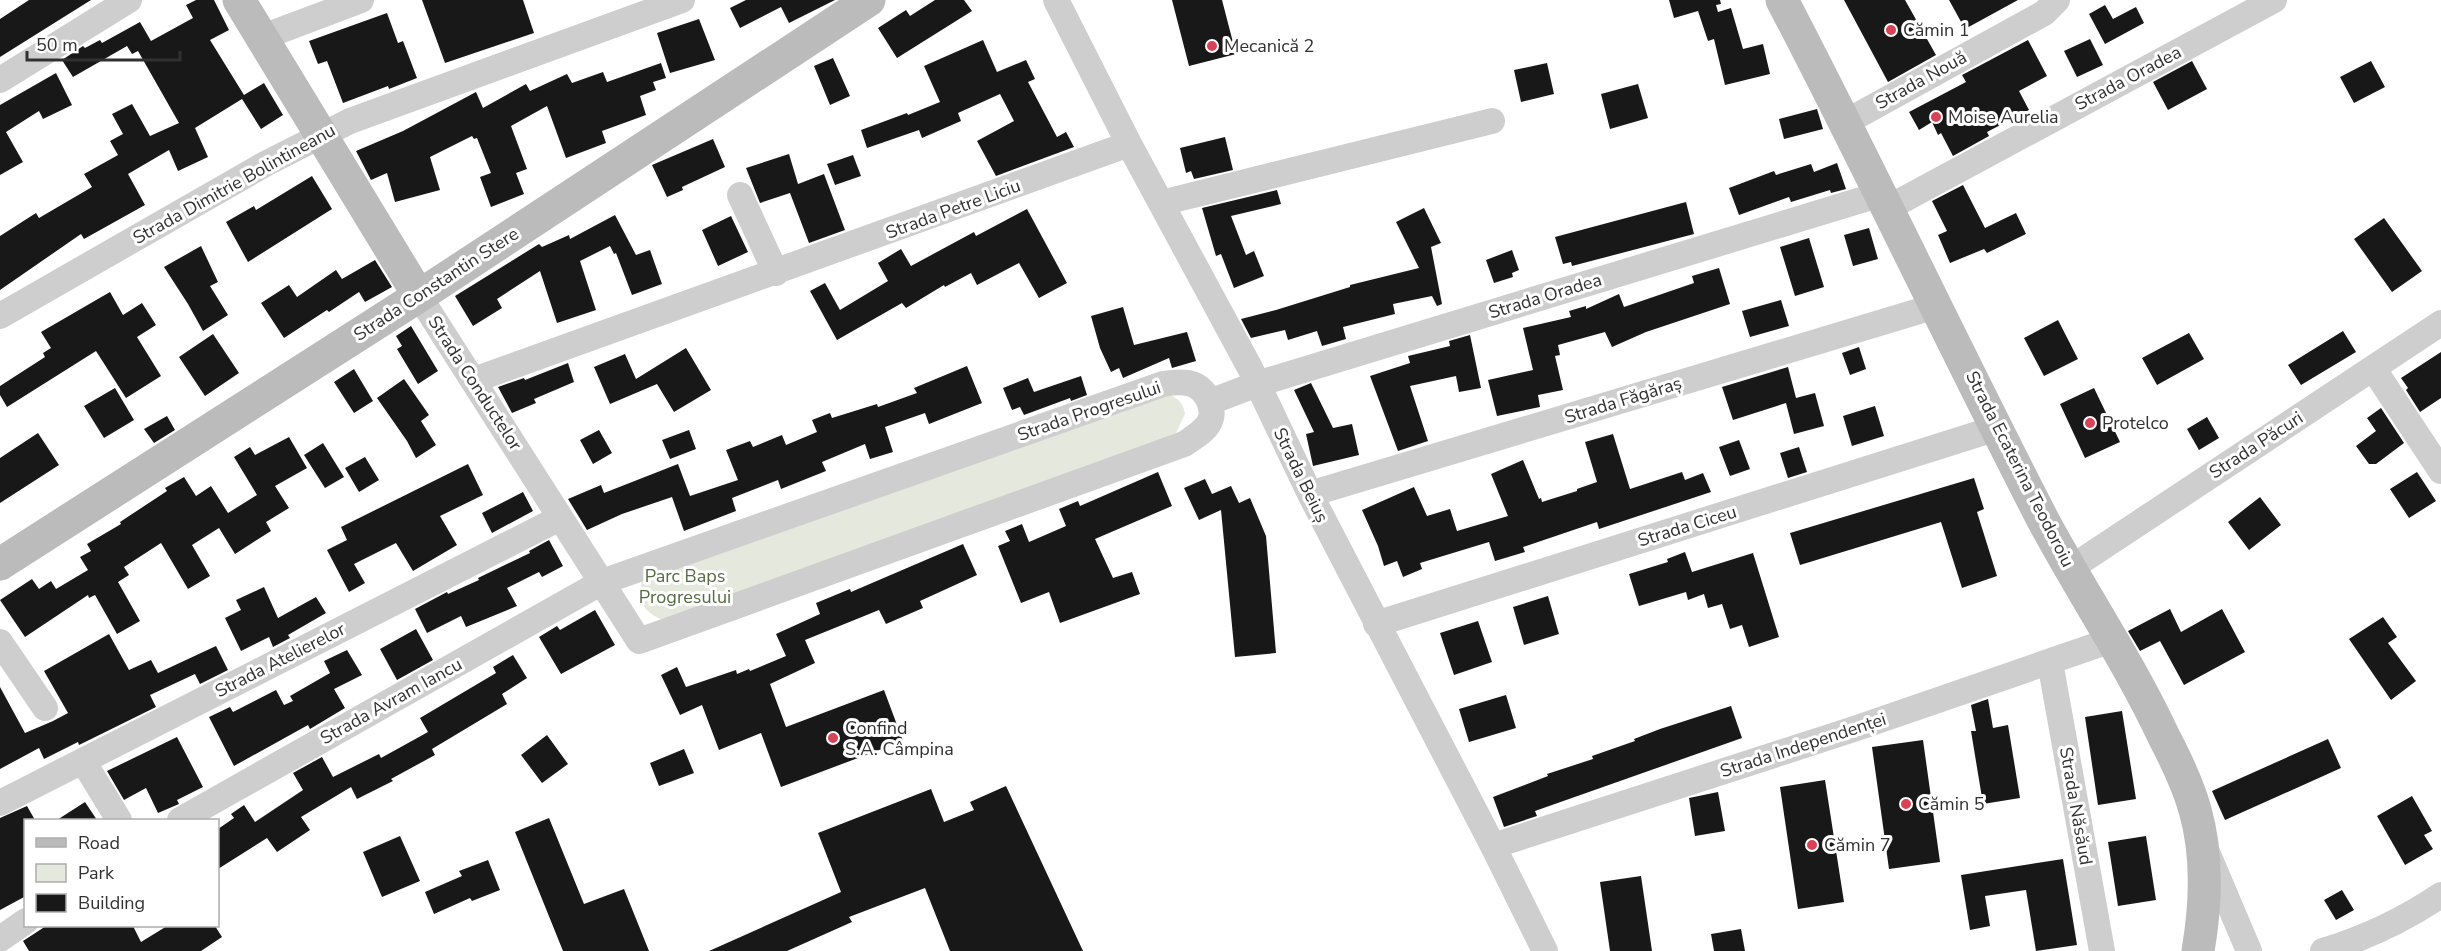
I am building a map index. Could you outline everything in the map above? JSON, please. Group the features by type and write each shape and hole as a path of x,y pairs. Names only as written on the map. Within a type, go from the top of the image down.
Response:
{"street":[{"path":"0,80 129,0"},
{"name":"Strada Conductelor","path":"239,0 419,296 639,641 1184,444 1202,432 1212,418 1210,402"},
{"path":"263,37 361,0"},
{"name":"Strada Dimitrie Bolintineanu","path":"0,316 265,164 322,135 386,107 682,0"},
{"name":"Strada Constantin Stere","path":"0,564 419,296 869,0"},
{"name":"Strada Beiuș","path":"1056,0 1129,144 1257,384 1376,624 1493,846 1545,951"},
{"name":"Strada Ecaterina Teodoroiu","path":"1782,0 1846,122 2045,522 2147,699 2184,778 2203,844 2204,890 2198,951"},
{"name":"Strada Nouă","path":"1846,122 2044,13 2057,0"},
{"name":"Strada Oradea","path":"1210,402 1257,384 1885,201 2274,0"},
{"path":"1161,203 1492,121"},
{"name":"Strada Petre Liciu","path":"474,380 1129,144"},
{"path":"740,195 776,273"},
{"name":"Strada Făgăraș","path":"1310,494 1936,306"},
{"name":"Strada Păcuri","path":"2071,568 2441,323"},
{"path":"2373,368 2441,471"},
{"name":"Strada Progresului","path":"602,582 1163,384 1179,381 1194,384 1204,391 1210,402"},
{"name":"Strada Ciceu","path":"1376,624 1997,428"},
{"name":"Strada Atelierelor","path":"0,803 560,518"},
{"name":"Strada Avram Iancu","path":"182,819 602,582"},
{"name":"Strada Independenței","path":"1493,846 1857,728 2112,640"},
{"path":"0,642 45,708"},
{"name":"Strada Năsăud","path":"2050,662 2102,951"},
{"path":"82,761 118,819"},
{"path":"2203,844 2249,951"},
{"path":"2323,951 2350,943 2402,920 2441,895"},
{"path":"0,939 24,922"}],"green space":[{"name":"Parc Baps Progresului","path":"1167,394 1179,401 1185,414 1176,433 683,615 662,620 646,609 641,599 642,579"}],"building":[{"path":"29,0 91,0 0,57 0,19"},
{"path":"196,0 214,0 229,30 210,40 244,95 264,83 283,115 261,129 242,99 195,128 208,157 178,171 169,150 128,174 145,205 84,239 81,234 0,290 0,236 36,213 39,218 92,187 84,174 118,155 110,141 123,134 112,114 132,104 150,136 179,123 138,51 132,54 127,46 73,77 62,60 83,46 85,48 100,40 102,43 140,22 151,41 193,18 186,5"},
{"path":"422,0 523,0 534,33 445,63"},
{"path":"746,0 835,0 789,23 781,7 740,28 730,8"},
{"path":"935,0 964,0 972,11 897,58 878,28 906,10 910,16"},
{"path":"1172,0 1222,0 1236,54 1189,66"},
{"path":"1669,0 1720,0 1721,4 1716,5 1718,12 1731,8 1743,49 1763,44 1770,74 1725,85 1714,39 1708,41 1698,11 1674,18"},
{"name":"Cămin 1","path":"1844,0 1905,0 1936,55 1888,82"},
{"path":"1949,0 2018,0 1965,29"},
{"path":"2105,5 2113,19 2136,7 2144,23 2105,44 2089,14"},
{"path":"387,13 398,43 403,41 417,78 343,103 327,61 318,64 309,41"},
{"path":"699,19 715,60 670,73 657,33"},
{"path":"2090,39 2103,65 2077,77 2064,51"},
{"path":"983,40 997,72 1026,60 1035,79 1028,82 1057,137 1066,132 1074,147 996,176 977,141 1014,121 1000,94 958,113 961,121 922,138 919,130 867,148 861,130 940,102 924,66"},
{"path":"2028,40 2047,76 2019,91 2029,110 1987,132 1989,136 1953,156 1941,133 1938,135 1932,122 1919,130 1909,112 1966,82 1962,75"},
{"path":"833,58 850,96 830,105 814,66"},
{"path":"2192,61 2207,89 2168,110 2153,82"},
{"path":"2371,61 2385,87 2354,103 2340,77"},
{"path":"661,63 666,78 653,82 656,90 640,96 646,115 602,131 606,143 566,158 547,106 511,126 527,169 516,173 524,194 491,207 480,177 491,173 477,138 474,139 472,136 430,157 440,190 395,202 387,173 371,180 356,151 403,131 476,92 483,108 526,84 530,91 567,74 572,83 603,72 607,82"},
{"path":"1547,63 1554,94 1521,102 1514,70"},
{"path":"56,73 72,105 43,119 39,111 6,132 23,162 0,175 0,105"},
{"path":"1638,84 1648,118 1610,129 1601,94"},
{"path":"1817,109 1823,129 1784,139 1779,119"},
{"path":"1225,137 1233,170 1194,179 1191,171 1186,173 1180,148"},
{"path":"713,139 725,167 682,187 683,190 667,197 652,165"},
{"path":"789,154 798,184 824,174 845,230 809,243 790,193 760,203 746,168"},
{"path":"853,155 861,176 835,185 827,164"},
{"path":"1837,163 1846,189 1831,193 1830,190 1791,202 1789,197 1739,215 1729,188 1774,171 1776,175 1811,164 1814,172"},
{"path":"312,176 332,209 248,262 226,222 254,206 256,210"},
{"path":"1963,185 1985,228 2016,213 2026,234 1987,253 1984,249 1950,263 1938,235 1947,231 1932,201"},
{"path":"1277,190 1281,204 1231,216 1246,255 1254,251 1264,276 1234,288 1221,254 1216,256 1202,208"},
{"path":"1686,202 1694,234 1572,266 1571,262 1563,264 1555,237"},
{"path":"1424,208 1441,243 1431,247 1442,304 1437,306 1432,296 1393,304 1395,314 1343,327 1346,339 1322,346 1317,331 1288,340 1285,330 1251,338 1241,319 1350,287 1350,285 1419,268 1396,222"},
{"path":"1027,209 1067,283 1039,298 1019,263 977,285 971,273 945,287 944,285 906,308 902,303 837,340 810,291 825,283 840,310 888,281 878,263 901,249 911,266 974,232 976,236"},
{"path":"615,215 636,255 650,250 662,284 632,295 616,253 614,254 610,246 580,261 596,310 557,323 540,271 497,299 502,308 473,326 455,296 539,244 542,247 569,235 570,239"},
{"path":"731,216 748,252 718,266 702,230"},
{"path":"2384,218 2422,271 2392,292 2354,239"},
{"path":"1869,228 1878,259 1853,266 1844,235"},
{"path":"1809,238 1824,287 1795,296 1780,247"},
{"path":"201,246 218,282 210,286 228,315 203,331 164,267"},
{"path":"1512,250 1519,270 1512,273 1513,277 1494,283 1486,260"},
{"path":"375,260 392,287 365,302 359,292 284,338 261,303 289,285 297,297 336,270 342,279"},
{"path":"1719,268 1730,304 1646,332 1612,347 1605,332 1558,345 1560,355 1555,356 1563,390 1538,395 1540,407 1497,416 1488,380 1533,370 1523,328 1571,317 1569,311 1586,306 1586,309 1619,294 1624,307 1694,283 1692,276"},
{"path":"110,292 123,315 142,303 156,325 137,337 161,376 126,398 96,351 7,407 0,395 0,386 45,357 43,353 51,348 41,332"},
{"path":"1781,300 1789,326 1750,337 1742,311"},
{"path":"1123,307 1134,345 1187,332 1196,361 1172,368 1169,358 1123,378 1119,368 1111,372 1100,348 1091,316"},
{"path":"2058,320 2078,359 2044,376 2024,338"},
{"path":"411,326 438,371 418,384 397,349 402,346 396,336"},
{"path":"2343,331 2356,352 2301,385 2288,365"},
{"path":"2189,333 2204,359 2157,385 2142,358"},
{"path":"213,334 239,373 205,396 179,357"},
{"path":"1470,335 1481,388 1459,392 1456,376 1410,386 1428,441 1398,451 1370,376 1410,363 1408,356 1450,346 1449,341"},
{"path":"1859,347 1866,369 1850,375 1842,353"},
{"path":"686,348 711,390 674,412 657,384 610,404 594,367 625,354 636,379"},
{"path":"2441,352 2441,398 2420,412 2401,378"},
{"path":"568,363 574,382 534,399 536,403 512,413 498,387 524,378 525,380"},
{"path":"967,366 982,403 929,424 925,413 885,427 893,452 870,459 865,444 822,462 826,471 781,489 778,480 732,498 736,511 684,531 672,497 622,514 587,530 568,499 601,485 604,493 678,464 690,496 738,480 726,450 750,441 753,447 782,435 786,445 817,432 812,420 830,413 832,418 877,404 878,407 917,393 914,388"},
{"path":"1788,367 1796,398 1815,393 1824,426 1794,434 1786,403 1733,420 1722,387"},
{"path":"354,369 373,401 354,413 334,382"},
{"path":"1081,376 1087,395 1071,401 1070,398 1024,415 1020,407 1012,410 1003,388 1028,378 1034,392"},
{"path":"404,379 429,415 421,421 436,445 416,458 377,398"},
{"path":"1311,383 1333,428 1352,424 1359,455 1313,466 1306,434 1314,432 1294,390"},
{"path":"115,388 134,420 104,438 84,406"},
{"name":"Protelco","path":"2094,388 2120,442 2085,458 2060,404"},
{"path":"1875,406 1884,436 1852,446 1843,416"},
{"path":"2381,408 2404,443 2376,464 2369,464 2356,446 2376,431 2367,418"},
{"path":"167,416 175,430 154,443 144,429"},
{"path":"2207,417 2219,438 2199,450 2187,429"},
{"path":"599,430 612,453 593,464 580,440"},
{"path":"689,430 696,449 670,459 662,440"},
{"path":"38,433 59,465 0,503 0,458"},
{"path":"1613,434 1630,489 1682,472 1685,480 1703,473 1711,492 1599,529 1597,522 1523,547 1525,552 1495,561 1489,542 1420,563 1422,569 1403,577 1397,561 1384,566 1362,510 1414,487 1427,516 1450,509 1457,531 1508,516 1491,474 1523,460 1542,502 1577,491 1577,489 1597,482 1585,442"},
{"path":"289,437 307,468 275,486 289,508 266,522 271,531 235,554 219,528 192,545 210,576 188,589 161,543 124,567 129,575 118,582 140,621 117,634 95,595 89,598 88,595 25,637 0,600 32,579 39,589 51,581 56,589 88,570 80,557 91,551 87,544 121,524 120,522 167,491 165,488 184,477 196,496 211,486 228,513 257,495 234,457 250,447 255,455"},
{"path":"1739,440 1750,469 1730,476 1719,447"},
{"path":"323,443 344,477 325,488 304,455"},
{"path":"1799,447 1807,472 1788,478 1780,453"},
{"path":"365,457 379,480 359,492 345,468"},
{"path":"468,464 483,495 440,516 457,545 413,571 396,543 354,564 365,583 349,592 327,550 347,540 341,527"},
{"path":"1158,472 1172,506 1095,539 1113,578 1132,572 1140,594 1060,623 1049,592 1021,603 998,546 1010,541 1005,531 1022,524 1029,542 1066,526 1059,509 1078,501 1080,506"},
{"path":"2417,472 2436,501 2409,518 2390,489"},
{"path":"1974,478 1984,509 1977,512 1997,576 1962,588 1941,522 1800,565 1790,533"},
{"path":"1205,479 1212,494 1231,486 1239,503 1250,498 1266,536 1276,653 1235,657 1221,510 1199,520 1184,488"},
{"path":"523,492 533,511 492,533 482,513"},
{"path":"2260,497 2281,525 2249,550 2228,522"},
{"path":"549,540 563,566 542,577 539,572 507,588 517,606 466,627 461,616 427,633 415,609 447,592 448,594 479,580 478,578 530,553 529,551"},
{"path":"963,544 977,575 920,601 923,608 886,624 879,610 805,640 815,663 770,684 786,727 884,690 903,741 781,787 761,733 719,750 702,705 680,715 661,675 677,667 686,687 736,670 737,674 749,669 750,671 786,656 776,634 820,614 816,603 850,589 851,592"},
{"path":"1685,552 1692,572 1753,553 1779,637 1749,647 1742,625 1730,629 1722,604 1708,608 1704,594 1688,600 1686,592 1639,606 1629,574 1668,562 1667,559"},
{"path":"264,587 278,618 316,597 326,613 288,635 290,638 273,647 269,637 241,651 225,618 241,610 236,600"},
{"path":"1548,596 1559,634 1524,645 1513,607"},
{"path":"2170,609 2181,632 2222,609 2245,652 2184,685 2160,641 2140,651 2128,631"},
{"path":"595,610 615,645 561,674 539,637 557,626 560,630"},
{"path":"2383,617 2397,637 2388,643 2416,681 2391,700 2349,639"},
{"path":"1478,621 1492,662 1454,675 1440,633"},
{"path":"416,629 433,660 397,680 380,649"},
{"path":"109,634 129,670 151,660 158,673 216,646 228,670 200,684 195,674 150,695 156,707 79,745 78,742 44,759 39,748 0,769 0,687 25,733 53,721 68,713 44,671"},
{"path":"347,650 362,675 334,689 345,708 310,729 308,725 234,766 209,717 230,707 233,712 276,690 284,705 293,701 290,696 330,673 324,661"},
{"path":"513,655 527,678 502,694 507,704 432,749 435,755 391,779 393,781 357,799 351,787 301,817 310,830 277,852 267,838 219,868 219,828 234,818 231,814 244,805 255,822 303,790 293,773 322,757 333,777 379,754 381,758 428,732 420,718 496,673 493,667"},
{"path":"1506,695 1516,728 1469,742 1459,709"},
{"path":"1988,699 1993,728 2008,725 2020,798 1983,804 1971,731 1976,731 1971,705"},
{"path":"1731,706 1742,738 1535,811 1537,816 1504,827 1493,797 1548,776 1547,774 1593,759 1592,756 1635,741 1634,739 1660,729"},
{"path":"2122,711 2136,799 2098,805 2085,717"},
{"path":"547,735 568,764 542,783 521,755"},
{"path":"177,737 203,787 177,800 179,804 158,813 146,788 124,800 107,771"},
{"path":"2328,739 2341,768 2225,820 2212,791"},
{"name":"Cămin 5","path":"1923,740 1940,862 1889,869 1872,747"},
{"path":"684,749 694,773 659,786 650,763"},
{"name":"Cămin 7","path":"1825,780 1844,902 1798,909 1780,787"},
{"path":"1006,786 1083,951 950,951 925,888 849,917 852,922 787,951 709,951 841,892 818,833 931,789 944,822 974,810 970,802"},
{"path":"1718,792 1725,831 1695,836 1689,798"},
{"path":"2412,796 2432,831 2424,835 2433,849 2405,865 2377,816"},
{"path":"85,802 96,819 59,819"},
{"path":"27,806 34,819 24,819 24,897 0,910 0,818"},
{"path":"549,818 584,904 624,889 649,951 563,951 515,832"},
{"path":"400,836 420,881 382,897 363,852"},
{"path":"2146,836 2156,900 2118,906 2108,842"},
{"path":"2063,859 2077,945 2036,951 2026,890 1985,896 1990,926 1970,930 1961,875"},
{"path":"488,860 500,890 472,901 470,898 434,914 425,892 462,876 459,871"},
{"path":"1641,876 1652,951 1610,951 1600,882"},
{"path":"2342,890 2354,910 2336,920 2324,900"},
{"path":"44,927 134,927 141,942 165,927 216,927 222,937 201,951 29,951 23,941"},
{"path":"1741,929 1745,951 1714,951 1711,934"}],"place":[{"name":"Cămin 1","path":"1891,30"},
{"name":"Mecanică 2","path":"1212,46"},
{"name":"Moise Aurelia","path":"1936,117"},
{"name":"Protelco","path":"2090,423"},
{"name":"Confind S.A. Câmpina","path":"833,738"},
{"name":"Cămin 5","path":"1906,804"},
{"name":"Cămin 7","path":"1812,845"}]}
